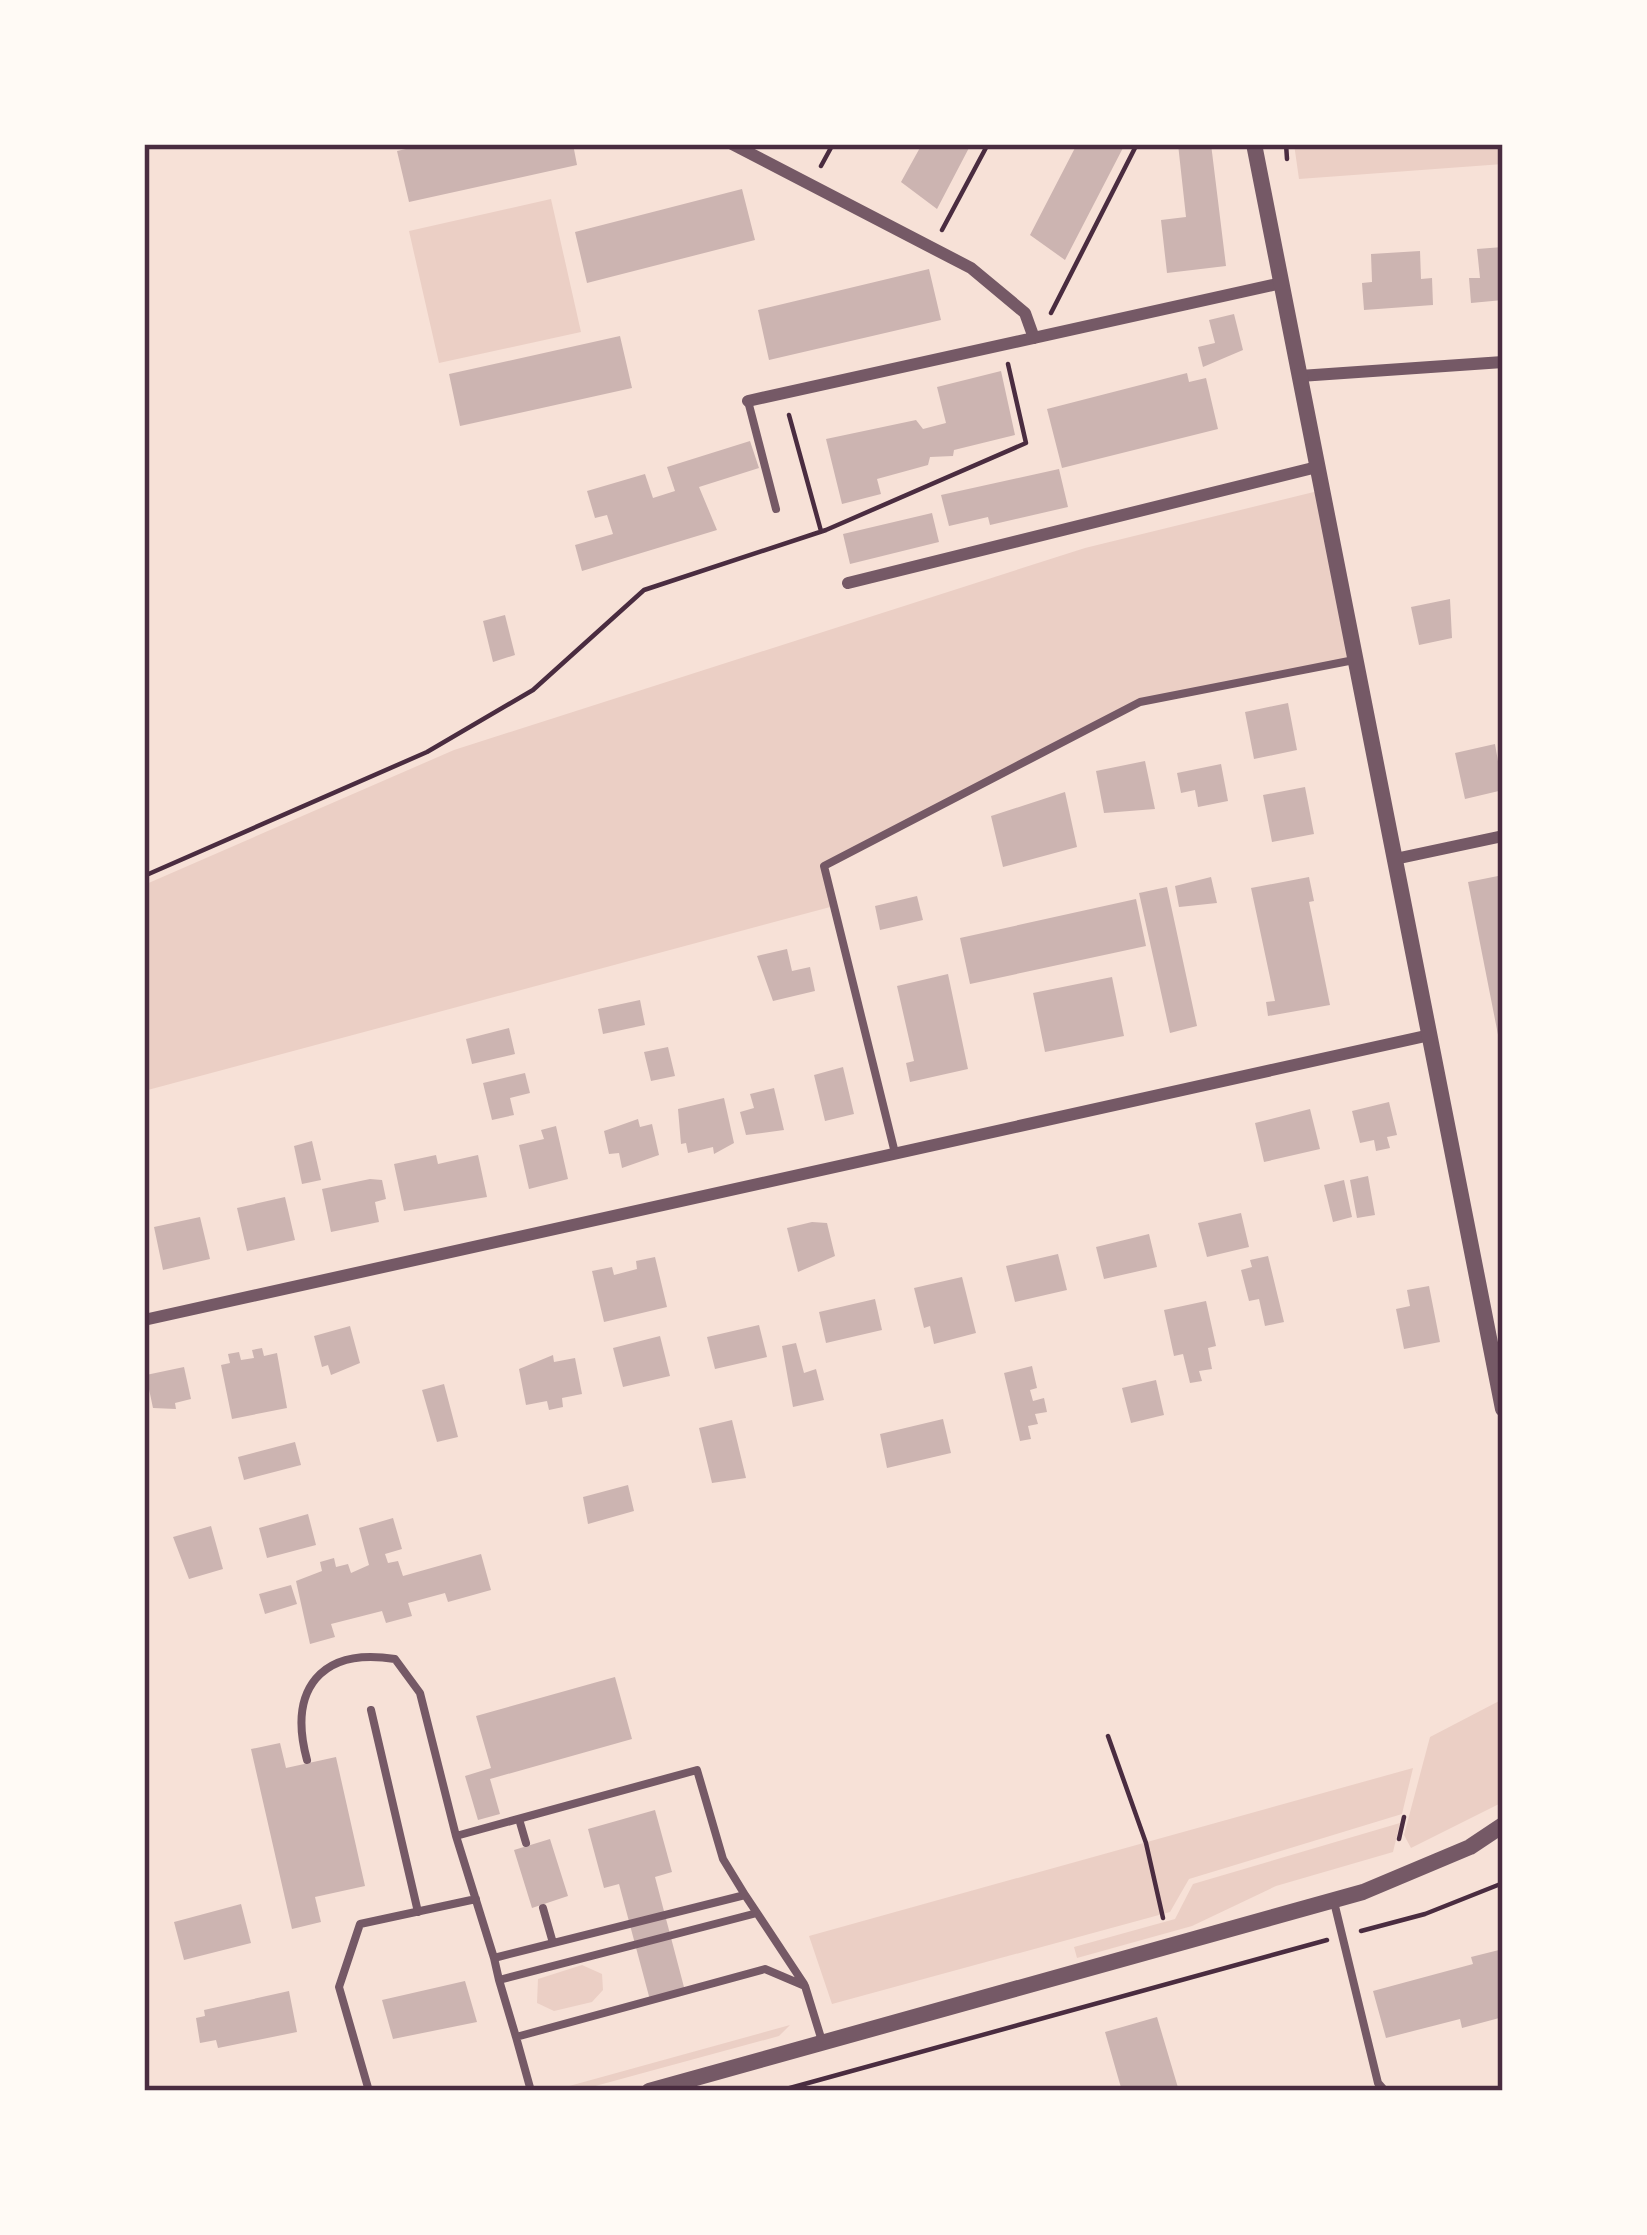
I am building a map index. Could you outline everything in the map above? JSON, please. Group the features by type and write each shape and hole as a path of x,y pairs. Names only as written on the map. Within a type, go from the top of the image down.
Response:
{"street":[{"path":"732,144 970,268 1025,313 1034,338"},
{"path":"1254,144 1502,1397"},
{"path":"748,401 1282,284"},
{"path":"1300,376 1503,362"},
{"path":"848,583 1317,467"},
{"path":"1395,859 1503,836"},
{"path":"144,1320 894,1149 1430,1035"},
{"path":"649,2091 1333,1900 1470,1847 1503,1825"}],"lane":[{"path":"748,401 776,509"},
{"path":"894,1149 824,866 1141,702 1355,660"},
{"path":"307,1760 300,1735 307,1685 320,1670 373,1656 394,1659 420,1693 456,1836 531,2091"},
{"path":"371,1711 418,1912"},
{"path":"456,1836 697,1769 722,1859 805,1986 823,2043"},
{"path":"519,1819 526,1843"},
{"path":"494,1958 745,1894"},
{"path":"369,2091 339,1987 360,1924 476,1899"},
{"path":"1333,1900 1385,2091"},
{"path":"543,1908 553,1943"},
{"path":"499,1980 757,1913"},
{"path":"517,2037 765,1969 805,1986"}],"path":[{"path":"819,171 832,144"},
{"path":"939,236 988,144"},
{"path":"1049,319 1137,144"},
{"path":"1286,144 1287,159"},
{"path":"144,876 427,752 533,690 644,590 821,531 1027,443 1006,352"},
{"path":"786,404 821,531"},
{"path":"1108,1736 1146,1843 1163,1918"},
{"path":"1399,1839 1404,1817"},
{"path":"779,2091 1425,1914 1503,1883"}],"shaded area":[{"path":"1294,144 1503,144 1503,164 1299,179"},
{"path":"551,199 581,332 439,363 409,231"},
{"path":"1322,490 1355,660 1140,702 825,866 834,906 144,1091 144,885 454,750 1085,548"},
{"path":"1503,1699 1503,1802 1411,1848 1404,1835 1430,1737"},
{"path":"1413,1768 1402,1814 1189,1879 1170,1912 832,2004 809,1936"},
{"path":"1400,1823 1393,1852 1276,1886 1192,1926 1077,1958 1074,1947 1175,1919 1193,1884"},
{"path":"582,1965 602,1974 603,1990 592,2002 554,2011 537,2003 538,1979"},
{"path":"790,2025 779,2036 577,2091 562,2088"}],"building":[{"path":"428,144 573,144 577,165 409,202 397,151"},
{"path":"922,144 971,144 937,209 901,182"},
{"path":"1077,144 1125,144 1065,260 1030,235"},
{"path":"1178,144 1211,144 1226,266 1167,273 1161,220 1186,217"},
{"path":"742,189 755,240 587,283 575,232"},
{"path":"1503,247 1503,300 1471,303 1469,278 1480,278 1477,249"},
{"path":"1420,251 1421,279 1432,278 1433,305 1364,310 1362,283 1372,282 1371,254"},
{"path":"929,269 941,320 769,360 758,310"},
{"path":"1234,314 1243,350 1203,367 1198,347 1215,343 1209,320"},
{"path":"620,336 632,388 460,426 449,374"},
{"path":"1001,371 1015,435 954,450 953,456 930,457 928,465 877,479 881,494 842,504 826,439 916,420 923,429 946,423 937,387"},
{"path":"1187,373 1189,382 1206,378 1218,429 1062,468 1047,409"},
{"path":"750,441 759,468 699,487 717,530 582,571 575,545 613,534 607,515 595,518 587,491 645,474 653,498 675,491 667,467"},
{"path":"1059,469 1068,507 990,525 988,517 949,526 941,495"},
{"path":"932,513 939,542 850,564 843,534"},
{"path":"1450,599 1452,638 1419,645 1411,607"},
{"path":"505,615 515,655 493,662 483,621"},
{"path":"1288,703 1297,750 1254,759 1245,712"},
{"path":"1495,744 1503,790 1465,799 1455,753"},
{"path":"1145,761 1155,809 1104,813 1096,771"},
{"path":"1221,764 1228,801 1198,807 1195,790 1181,793 1177,773"},
{"path":"1305,787 1314,834 1272,842 1263,795"},
{"path":"1065,792 1077,847 1003,867 991,816"},
{"path":"1503,875 1503,1050 1501,1050 1468,882"},
{"path":"1211,877 1217,903 1179,907 1175,886"},
{"path":"1309,877 1314,901 1309,902 1330,1005 1268,1016 1266,1002 1275,1001 1251,888"},
{"path":"1167,887 1197,1026 1170,1033 1139,893"},
{"path":"917,896 923,920 880,930 875,906"},
{"path":"1136,899 1146,946 970,984 960,938"},
{"path":"787,949 792,971 810,967 815,991 773,1001 757,956"},
{"path":"948,974 968,1069 910,1082 906,1063 914,1061 897,986"},
{"path":"1112,977 1124,1036 1045,1052 1033,993"},
{"path":"640,1000 645,1025 603,1034 598,1009"},
{"path":"509,1028 515,1054 472,1064 466,1039"},
{"path":"668,1047 675,1076 651,1081 644,1052"},
{"path":"843,1067 854,1114 825,1121 814,1075"},
{"path":"525,1073 530,1093 510,1098 514,1115 492,1120 483,1083"},
{"path":"774,1088 784,1130 746,1135 740,1112 754,1108 750,1094"},
{"path":"724,1098 734,1143 714,1154 713,1147 688,1153 686,1143 681,1144 678,1109"},
{"path":"1389,1102 1397,1135 1387,1137 1390,1148 1376,1151 1374,1140 1360,1143 1352,1111"},
{"path":"1310,1109 1320,1149 1264,1162 1255,1123"},
{"path":"638,1119 640,1127 652,1124 659,1155 622,1168 619,1153 609,1154 604,1131"},
{"path":"556,1126 568,1179 529,1189 519,1145 544,1139 541,1130"},
{"path":"312,1141 321,1180 302,1184 294,1146"},
{"path":"436,1155 438,1164 478,1155 487,1197 404,1211 394,1164"},
{"path":"1368,1176 1375,1215 1357,1218 1350,1180"},
{"path":"382,1180 386,1199 375,1202 379,1222 331,1232 322,1189"},
{"path":"1344,1180 1352,1217 1333,1222 1324,1185"},
{"path":"285,1197 295,1240 247,1251 237,1208"},
{"path":"1241,1213 1249,1247 1207,1257 1198,1223"},
{"path":"200,1217 210,1259 163,1270 154,1227"},
{"path":"827,1223 835,1256 798,1272 787,1228"},
{"path":"1149,1234 1157,1267 1104,1279 1096,1247"},
{"path":"1058,1254 1067,1290 1015,1302 1006,1266"},
{"path":"1268,1256 1284,1322 1265,1326 1259,1299 1249,1301 1241,1270 1252,1267 1250,1260"},
{"path":"655,1257 667,1307 604,1322 592,1271 612,1267 614,1275 637,1269 636,1261"},
{"path":"962,1277 976,1333 934,1344 930,1326 924,1328 914,1288"},
{"path":"1429,1286 1440,1342 1404,1349 1396,1309 1410,1306 1407,1290"},
{"path":"875,1299 882,1330 826,1343 819,1312"},
{"path":"1206,1301 1216,1346 1208,1348 1212,1369 1199,1371 1202,1381 1190,1383 1183,1354 1174,1356 1164,1310"},
{"path":"759,1325 767,1357 715,1369 707,1337"},
{"path":"350,1326 360,1363 331,1375 328,1365 322,1367 314,1336"},
{"path":"660,1336 670,1376 623,1387 613,1348"},
{"path":"796,1343 804,1373 816,1369 824,1400 793,1407 782,1346"},
{"path":"262,1348 264,1356 277,1353 287,1408 232,1419 221,1365 230,1363 228,1354 239,1352 241,1360 254,1358 252,1350"},
{"path":"553,1355 554,1362 575,1358 582,1394 562,1398 563,1407 549,1410 547,1401 526,1405 519,1369"},
{"path":"1032,1366 1037,1388 1030,1390 1033,1401 1044,1398 1047,1412 1035,1414 1038,1424 1028,1426 1031,1439 1020,1441 1004,1373"},
{"path":"184,1367 191,1399 175,1403 176,1409 153,1408 146,1375"},
{"path":"1156,1380 1164,1415 1131,1423 1122,1388"},
{"path":"444,1384 458,1437 437,1442 422,1390"},
{"path":"943,1419 951,1453 887,1468 880,1434"},
{"path":"732,1420 746,1478 712,1483 699,1428"},
{"path":"295,1442 301,1465 244,1480 238,1457"},
{"path":"628,1485 634,1511 588,1524 583,1497"},
{"path":"308,1514 316,1545 267,1558 259,1528"},
{"path":"393,1518 402,1549 385,1554 388,1563 398,1561 403,1576 481,1554 491,1590 448,1602 445,1593 408,1603 412,1616 386,1623 382,1611 331,1624 335,1637 310,1644 296,1581 322,1571 320,1562 334,1558 336,1567 348,1564 351,1573 369,1565 359,1528"},
{"path":"211,1526 223,1569 189,1579 173,1537"},
{"path":"291,1585 297,1604 265,1614 259,1594"},
{"path":"615,1677 632,1739 490,1779 500,1814 478,1820 465,1776 491,1768 476,1716"},
{"path":"280,1743 286,1768 336,1757 365,1886 315,1897 321,1922 292,1929 251,1749"},
{"path":"655,1810 672,1872 655,1877 685,1991 650,2000 619,1884 604,1888 588,1829"},
{"path":"550,1839 568,1896 532,1908 514,1850"},
{"path":"241,1904 251,1943 184,1960 174,1922"},
{"path":"1499,1950 1503,2017 1462,2028 1460,2019 1386,2038 1373,1991 1473,1964 1471,1957"},
{"path":"465,1981 477,2022 393,2039 382,2000"},
{"path":"289,1991 297,2032 218,2048 216,2040 200,2043 196,2018 205,2016 204,2010"},
{"path":"1157,2017 1179,2091 1122,2091 1105,2032"}]}
